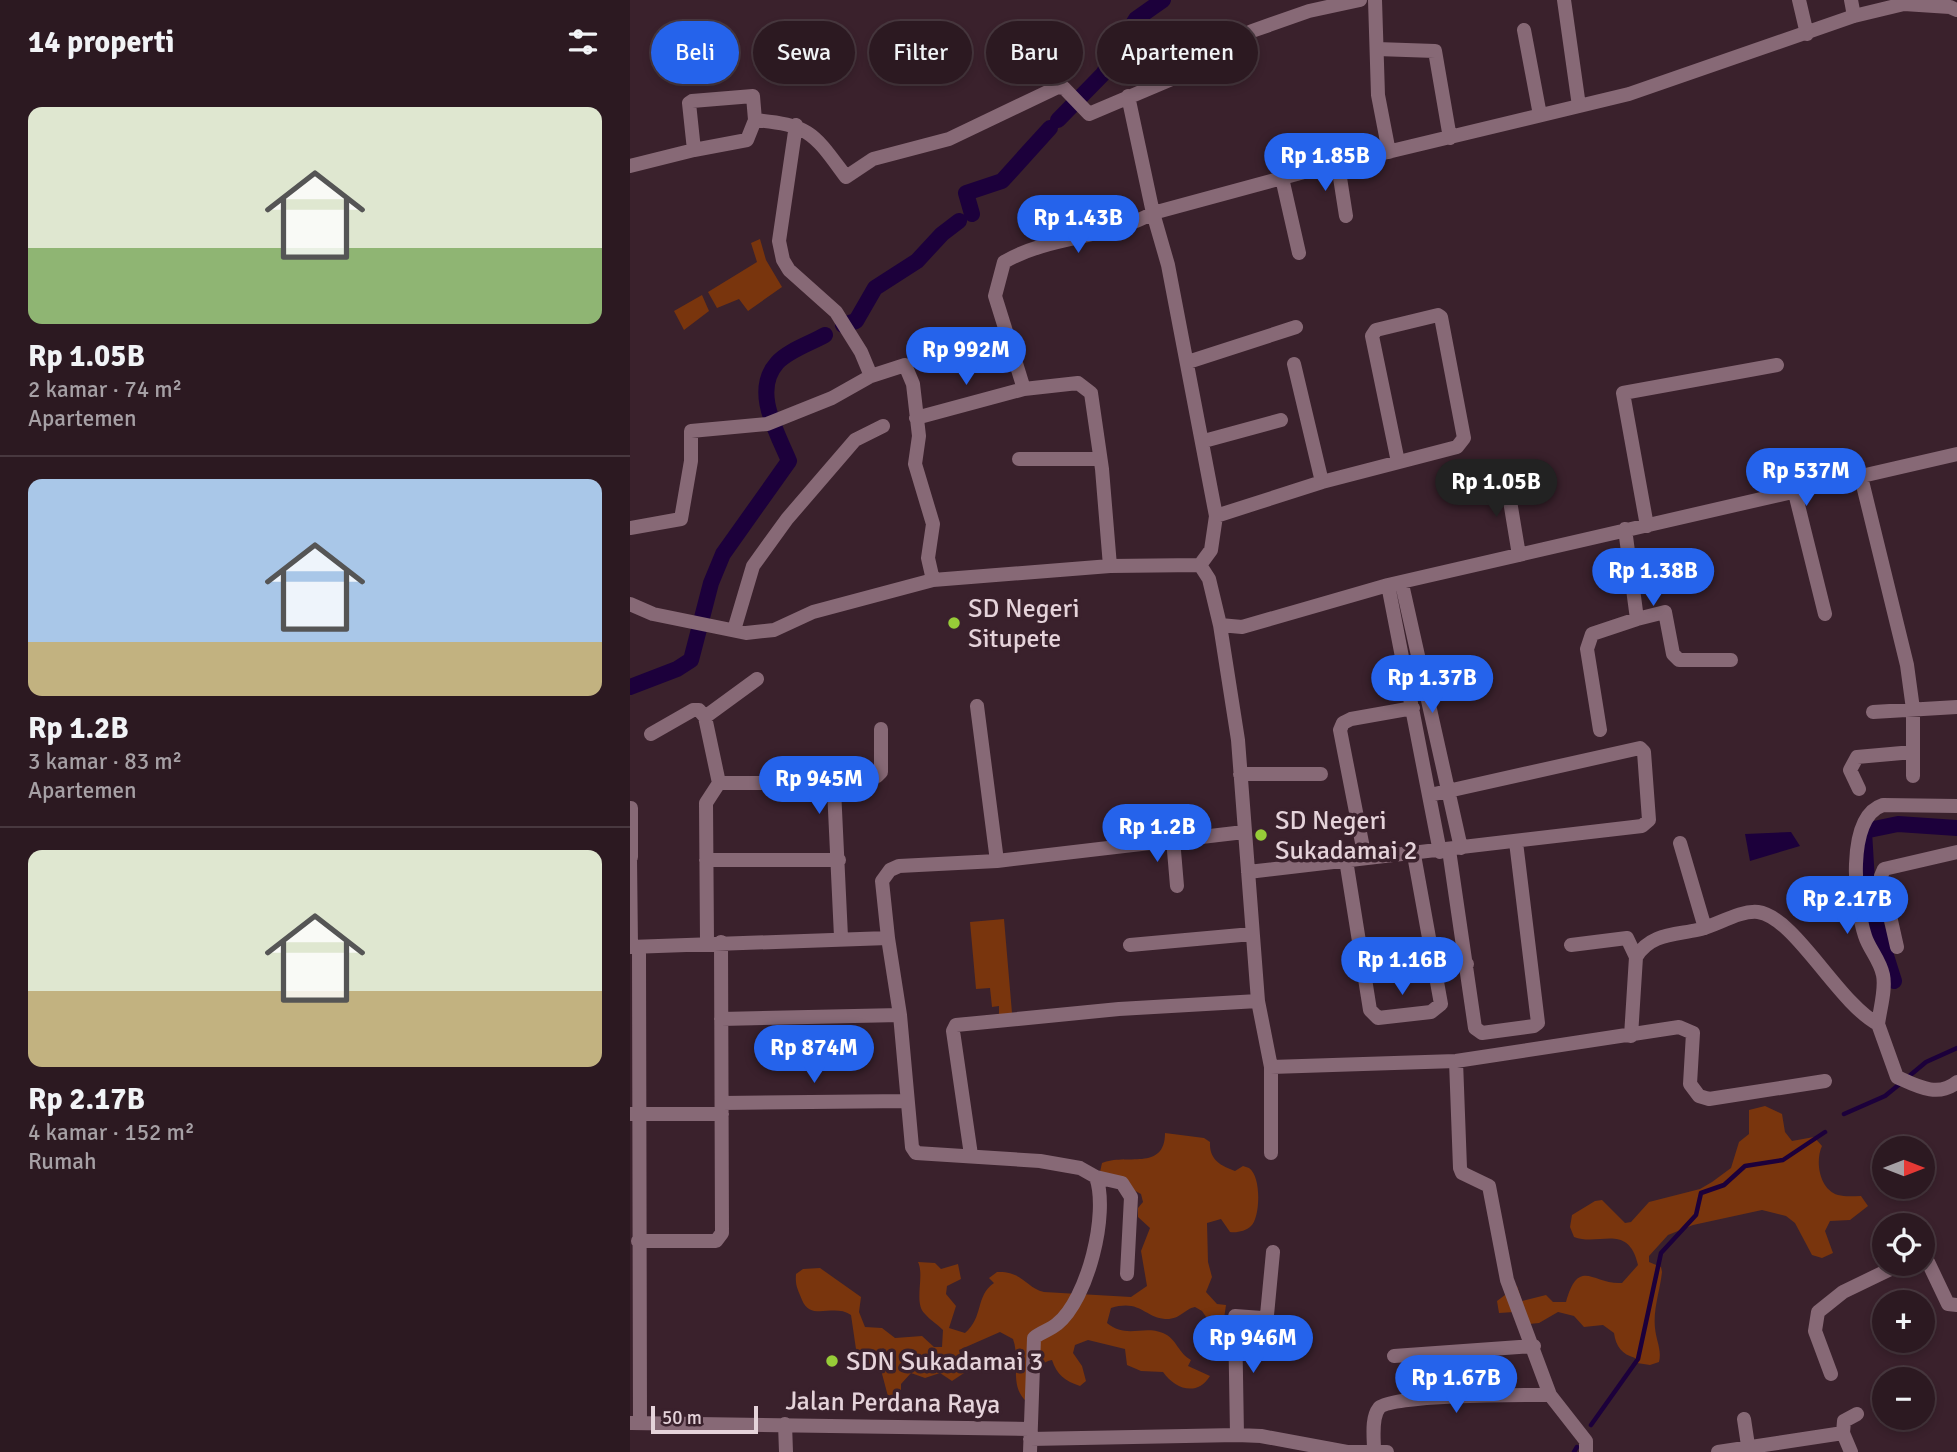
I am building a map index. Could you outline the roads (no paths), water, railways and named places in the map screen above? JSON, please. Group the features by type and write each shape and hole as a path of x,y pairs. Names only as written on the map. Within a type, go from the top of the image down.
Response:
{"street":[{"path":"755,120 796,125 817,138 846,177 873,159 949,139 1058,87 1064,88 1089,114 1208,64 1237,38 1252,31 1309,10 1360,0"},
{"path":"1375,0 1378,95 1389,152"},
{"path":"1564,0 1579,106"},
{"path":"1799,0 1807,34"},
{"path":"1851,0 1854,16"},
{"path":"1024,389 995,296 1004,262 1024,250 1135,223 1153,213 1282,178 1629,94 1854,16 1904,4 1950,6 1957,10"},
{"path":"1524,30 1540,115"},
{"path":"1377,49 1435,51 1450,138"},
{"path":"630,166 747,140 755,120 753,96 689,103 694,150"},
{"path":"1128,96 1153,213 1168,265 1204,441 1216,516 1211,550 1200,565"},
{"path":"796,125 779,241 783,260 789,270 835,312 865,358 871,376"},
{"path":"1338,164 1346,216"},
{"path":"1282,178 1299,253"},
{"path":"1216,516 1322,482 1457,447 1464,438 1441,317 1438,315 1376,330 1372,336 1398,462"},
{"path":"1188,362 1297,327"},
{"path":"1294,364 1322,482"},
{"path":"630,526 681,519 691,461 691,431 767,424 832,398 871,376 905,365 912,384 919,436 915,464 933,524 928,558 933,580"},
{"path":"1647,526 1623,393 1777,365"},
{"path":"916,418 1024,389 1078,383 1086,387 1091,393 1100,459 1110,566"},
{"path":"1204,441 1281,420"},
{"path":"734,630 753,566 779,530 855,440 883,426"},
{"path":"1220,625 1242,627 1395,585 1625,529 1795,493 1957,453"},
{"path":"1019,459 1100,459"},
{"path":"1506,477 1519,555"},
{"path":"1861,477 1907,666 1913,709 1913,776"},
{"path":"1795,493 1825,614"},
{"path":"1625,529 1637,619"},
{"path":"630,604 653,614 746,633 774,629 813,612 933,580 1110,566 1200,565"},
{"path":"1200,565 1209,579 1220,625 1240,774 1258,1001 1271,1067 1271,1153"},
{"path":"1395,585 1424,681 1449,792 1450,850 1478,1032 1534,1026 1538,1023 1516,842"},
{"path":"1395,585 1408,685 1430,795 1450,850"},
{"path":"1600,730 1587,649 1592,634 1665,612 1673,654 1679,660 1731,660"},
{"path":"705,717 757,679"},
{"path":"1408,685 1424,681"},
{"path":"977,706 997,861"},
{"path":"1873,712 1957,707"},
{"path":"1366,858 1340,730 1343,723 1351,719 1413,708"},
{"path":"638,1241 716,1241 720,1237 721,1018 706,860 706,803 719,783 705,717 699,710 693,710 651,734"},
{"path":"719,783 835,783 839,780 877,776 881,772 881,729"},
{"path":"1248,872 1414,855 1642,826 1647,823 1644,752 1636,748 1430,795"},
{"path":"1858,789 1850,770 1851,763 1857,757 1913,752"},
{"path":"1240,774 1321,774"},
{"path":"835,783 841,937"},
{"path":"1957,806 1883,805 1862,823 1855,845 1864,934 1884,977 1878,1024 1897,1077 1938,1091 1947,1090 1957,1082"},
{"path":"631,808 638,1241 635,1423"},
{"path":"1127,1274 1131,1197 1122,1183 1097,1177 1080,1168 1040,1161 916,1153 912,1147 900,1016 882,881 890,870 899,866 997,861 1244,832"},
{"path":"1172,839 1177,886"},
{"path":"1680,843 1705,928"},
{"path":"1897,947 1881,876 1884,869 1957,852"},
{"path":"1346,860 1373,1016 1418,1013 1439,1008 1441,1004 1414,855"},
{"path":"706,860 839,860"},
{"path":"1631,1036 1636,957 1643,946 1656,937 1705,928 1749,912 1760,912 1775,919 1842,995 1864,1016 1878,1024"},
{"path":"1129,945 1252,933"},
{"path":"633,947 841,937 888,938"},
{"path":"1571,945 1627,939 1636,957"},
{"path":"1435,964 1466,964"},
{"path":"971,1155 953,1031 956,1025 1119,1009 1258,1001"},
{"path":"721,1018 900,1016"},
{"path":"1271,1067 1456,1061 1679,1027 1693,1033 1690,1084 1699,1096 1709,1099 1825,1081"},
{"path":"1456,1061 1460,1168 1462,1173 1489,1186 1507,1280 1534,1346 1550,1395 1586,1441 1586,1452"},
{"path":"636,1114 907,1101"},
{"path":"1030,1440 1034,1338 1058,1324 1080,1293 1095,1240 1102,1192 1097,1177"},
{"path":"1237,1435 1235,1316 1262,1318 1268,1315 1273,1252"},
{"path":"1831,1374 1815,1331 1818,1312 1843,1292 1876,1276"},
{"path":"1934,1276 1948,1304 1957,1305"},
{"path":"1395,1356 1534,1346"},
{"path":"1381,1451 1376,1415 1379,1407 1387,1403 1417,1398 1550,1395"},
{"path":"1851,1452 1843,1433 1844,1421 1857,1414"},
{"path":"1744,1419 1749,1450"},
{"name":"Jalan Perdana Raya","path":"635,1423 785,1424 1030,1440 1237,1435 1261,1436 1347,1452 1381,1451"},
{"path":"785,1424 786,1452"},
{"path":"1718,1452 1749,1450 1843,1433"}],"waterway":[{"path":"1058,120 1103,74 1136,19 1163,0"},
{"path":"972,214 966,193 1002,181 1050,128"},
{"path":"843,325 856,321 875,288 917,261 942,234 959,221"},
{"path":"630,687 677,669 691,660 711,583 723,554 789,461 769,412 767,386 770,374 777,363 787,355 825,335"},
{"path":"1894,981 1868,899 1864,831 1898,824 1957,828"},
{"path":"1908,1077 1926,1062 1957,1048"},
{"path":"1844,1114 1885,1096 1901,1083"},
{"path":"1591,1425 1638,1359 1661,1253 1696,1215 1701,1193 1724,1185 1745,1166 1783,1160 1825,1132"},
{"path":"1574,1452 1577,1447"}],"place":[{"name":"SD Negeri Situpete","path":"954,623"},
{"name":"SD Negeri Sukadamai 2","path":"1261,835"},
{"name":"SDN Sukadamai 3","path":"832,1361"}]}
